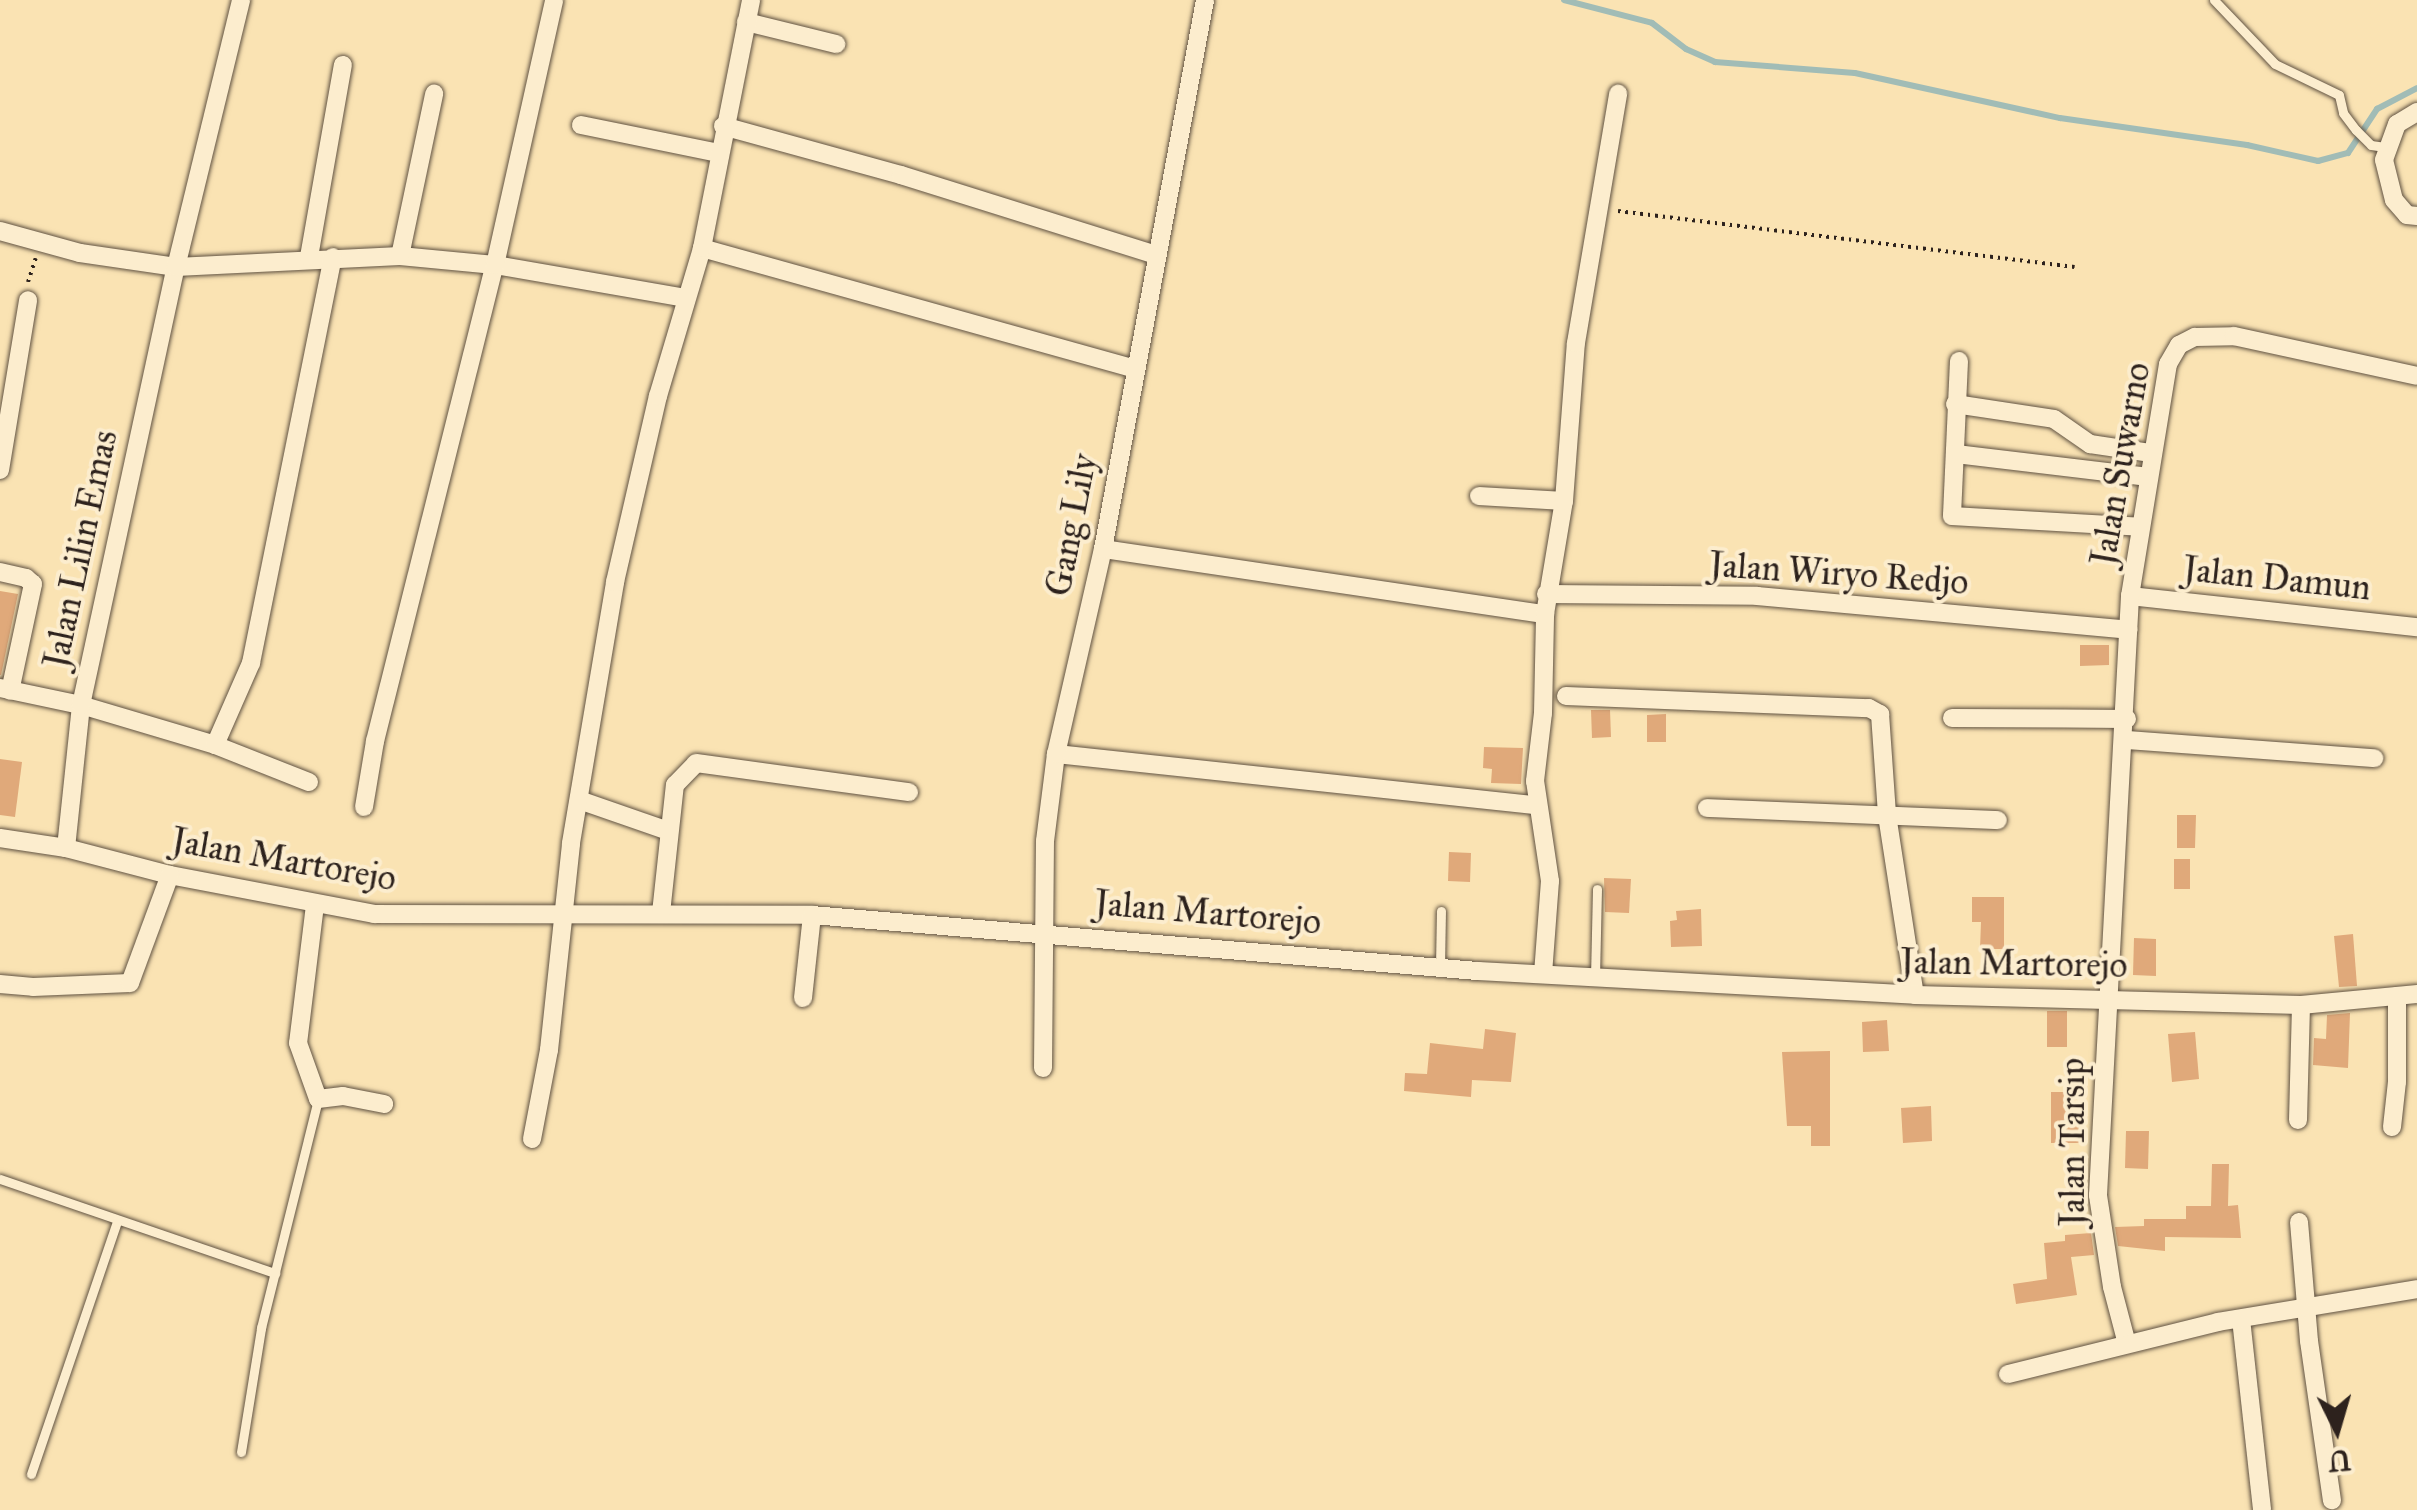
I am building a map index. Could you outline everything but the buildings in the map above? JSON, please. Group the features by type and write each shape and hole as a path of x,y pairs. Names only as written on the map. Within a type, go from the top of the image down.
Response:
{"street":[{"name":"Jalan Lilin Emas","path":"66,848 82,705 176,267 241,0"},
{"path":"364,807 375,741 496,265 554,0"},
{"path":"532,1139 549,1050 562,914 615,582 702,248 723,126 751,0"},
{"name":"Gang Lily","path":"1044,1068 1045,841 1056,754 1102,548 1206,0"},
{"path":"746,22 836,44"},
{"path":"308,257 343,66"},
{"path":"400,256 434,94"},
{"path":"1543,974 1550,882 1537,806 1544,614 1564,502 1574,358 1618,94"},
{"path":"2417,112 2397,124 2378,146 2394,200 2406,215 2417,216"},
{"path":"581,125 719,152"},
{"path":"723,126 901,175 1158,255"},
{"path":"0,232 37,243 176,267 308,257 400,256 496,265 686,298"},
{"path":"702,248 1135,370"},
{"path":"215,745 251,663 333,258"},
{"path":"0,470 28,300"},
{"name":"Jalan Suwarno","path":"2126,740 2130,596 2150,454 2168,364 2179,345 2195,337 2234,336 2417,376"},
{"path":"1959,361 1950,512 1958,519 2140,528"},
{"path":"1956,404 2054,419 2090,444 2150,454"},
{"path":"1956,454 2149,477"},
{"path":"1479,496 1564,502"},
{"path":"1102,548 1544,614"},
{"path":"0,572 26,578 33,584 5,690 82,705 215,745 309,782"},
{"name":"Jalan Wiryo Redjo","path":"1546,594 1757,596 2128,630"},
{"name":"Jalan Damun","path":"2130,596 2417,627"},
{"path":"1566,696 1874,709 1883,721 1887,815 1916,995"},
{"path":"1952,718 2127,719"},
{"path":"2126,740 2374,758"},
{"name":"Jalan Tarsip","path":"2126,740 2098,1195 2112,1287 2127,1344"},
{"path":"1056,754 1537,806"},
{"path":"661,914 675,785 696,763 909,792"},
{"path":"579,800 668,831"},
{"path":"1707,808 1998,820"},
{"name":"Jalan Martorejo","path":"0,838 66,848 170,875 374,914 812,915 1440,968 1916,995 2301,1006 2417,994"},
{"path":"0,984 32,988 130,983 170,875"},
{"path":"315,905 297,1036 318,1100 343,1096 384,1104"},
{"path":"803,998 812,915"},
{"path":"2392,1127 2398,1082 2397,996"},
{"path":"2298,1120 2301,1006"},
{"path":"2299,1222 2332,1500"},
{"path":"2008,1374 2241,1319 2417,1289"},
{"path":"2241,1319 2262,1510"}],"lane":[{"path":"2214,0 2275,64 2339,95 2344,113 2356,130 2378,146"},
{"path":"1594,977 1597,890"},
{"path":"1440,968 1441,910"},
{"path":"241,1452 275,1273 318,1100"},
{"path":"0,1179 275,1273"},
{"path":"31,1474 117,1221"}],"path":[{"path":"1596,208 2075,267"},
{"path":"28,300 37,243"}],"waterway":[{"path":"1564,0 1652,23 1686,49 1715,62 1855,73 2060,118 2247,145 2318,161 2348,153 2377,109 2417,88"}]}
